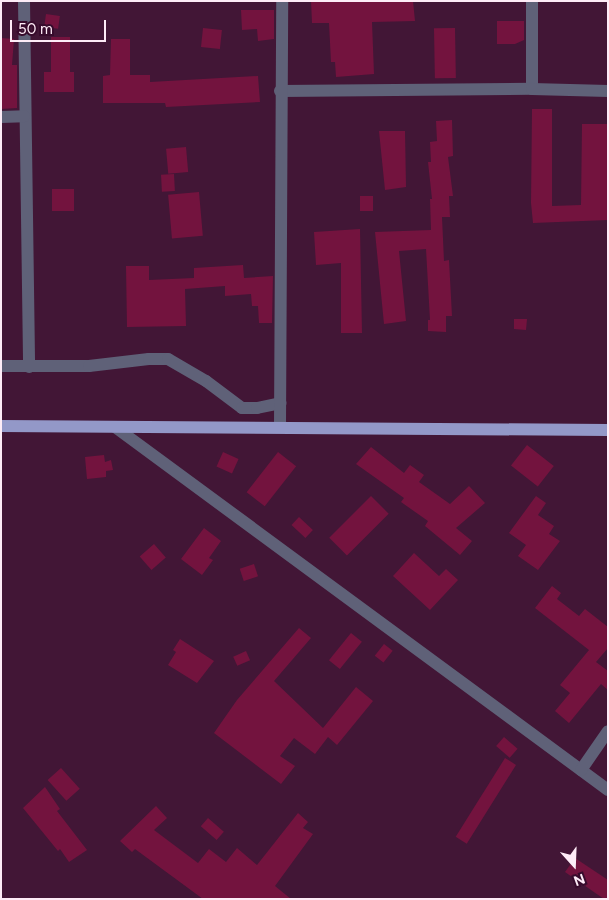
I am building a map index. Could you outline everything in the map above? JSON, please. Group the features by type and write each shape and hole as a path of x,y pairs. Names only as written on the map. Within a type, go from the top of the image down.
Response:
{"main road":[{"path":"1,426 280,426 608,430"}],"street":[{"path":"24,1 24,116 29,368"},
{"path":"280,426 280,91 282,1"},
{"path":"532,1 532,89"},
{"path":"280,91 532,89 608,91"},
{"path":"1,117 24,116"},
{"path":"1,366 29,368 168,359 206,381 242,408 257,408 280,403"},
{"path":"115,427 608,790"},
{"path":"580,770 608,731"}],"building":[{"path":"311,1 413,1 415,21 372,22 374,74 336,77 335,62 331,62 329,23 312,23"},
{"path":"241,10 274,10 274,39 258,41 257,29 242,30"},
{"path":"46,14 60,16 58,29 44,27"},
{"path":"497,21 524,21 524,40 515,44 497,44"},
{"path":"203,28 222,30 220,49 201,47"},
{"path":"434,28 455,28 456,78 435,78"},
{"path":"51,37 70,37 70,72 74,72 74,92 44,92 44,72 51,72"},
{"path":"1,38 14,39 12,65 17,65 17,108 1,109"},
{"path":"111,39 130,39 130,75 150,75 150,82 258,76 260,102 166,107 165,103 103,103 103,76 110,75"},
{"path":"532,109 552,109 552,206 581,205 582,124 608,124 608,220 533,223 531,203"},
{"path":"452,120 453,156 448,157 453,196 449,196 450,217 442,217 444,261 449,260 452,316 446,316 446,332 428,331 428,320 430,320 426,249 399,251 406,321 384,324 375,232 431,230 430,199 432,199 428,162 431,162 430,142 437,141 436,121"},
{"path":"379,131 405,131 406,187 385,190"},
{"path":"186,147 188,172 168,174 166,149"},
{"path":"174,174 175,191 162,192 161,175"},
{"path":"52,189 74,189 74,211 52,211"},
{"path":"199,192 203,236 172,239 168,195"},
{"path":"360,196 373,196 373,211 360,211"},
{"path":"360,229 362,333 341,333 341,263 316,265 314,232"},
{"path":"243,265 244,278 273,276 272,323 259,323 258,306 252,306 251,294 225,296 225,286 185,289 186,326 127,327 126,266 149,266 149,280 194,278 194,268"},
{"path":"514,319 527,319 526,330 514,329"},
{"path":"527,445 554,466 538,486 511,465"},
{"path":"371,447 404,473 410,465 424,475 419,482 450,504 469,486 485,503 456,528 472,541 460,555 425,526 428,521 401,502 404,498 356,464"},
{"path":"223,452 239,459 232,474 216,467"},
{"path":"278,452 296,466 265,506 247,492"},
{"path":"104,455 105,462 111,460 113,470 106,471 106,477 87,479 85,457"},
{"path":"371,496 389,514 347,555 329,538"},
{"path":"536,496 546,503 538,515 554,526 549,534 560,541 538,570 518,556 526,545 509,533"},
{"path":"299,517 313,530 305,538 291,525"},
{"path":"204,528 221,541 209,558 213,560 202,575 181,559"},
{"path":"154,544 166,558 151,570 140,556"},
{"path":"414,553 439,576 446,569 458,580 430,610 393,576"},
{"path":"254,564 258,576 244,581 240,569"},
{"path":"552,586 561,593 557,599 579,616 585,609 608,627 608,648 596,662 608,671 608,690 601,684 569,723 555,711 570,693 560,685 589,650 535,608"},
{"path":"299,628 311,638 274,681 323,728 356,687 373,701 337,745 328,737 315,754 294,738 280,756 295,766 281,784 214,733 237,700"},
{"path":"351,633 362,642 340,669 329,660"},
{"path":"180,639 214,661 197,683 168,665 176,652 173,650"},
{"path":"384,644 393,651 383,663 375,656"},
{"path":"246,651 250,660 237,666 233,657"},
{"path":"504,737 518,749 510,758 496,746"},
{"path":"505,758 516,765 467,844 456,837"},
{"path":"61,768 80,789 66,801 48,780"},
{"path":"45,787 60,809 57,811 87,850 69,862 60,849 58,851 23,808"},
{"path":"156,806 167,818 154,830 198,863 209,849 226,862 237,848 257,865 298,813 308,822 303,828 313,834 275,886 291,899 203,899 135,849 132,852 120,841"},
{"path":"208,818 224,832 217,840 201,826"},
{"path":"575,858 608,880 608,899 604,899 565,872"}]}
